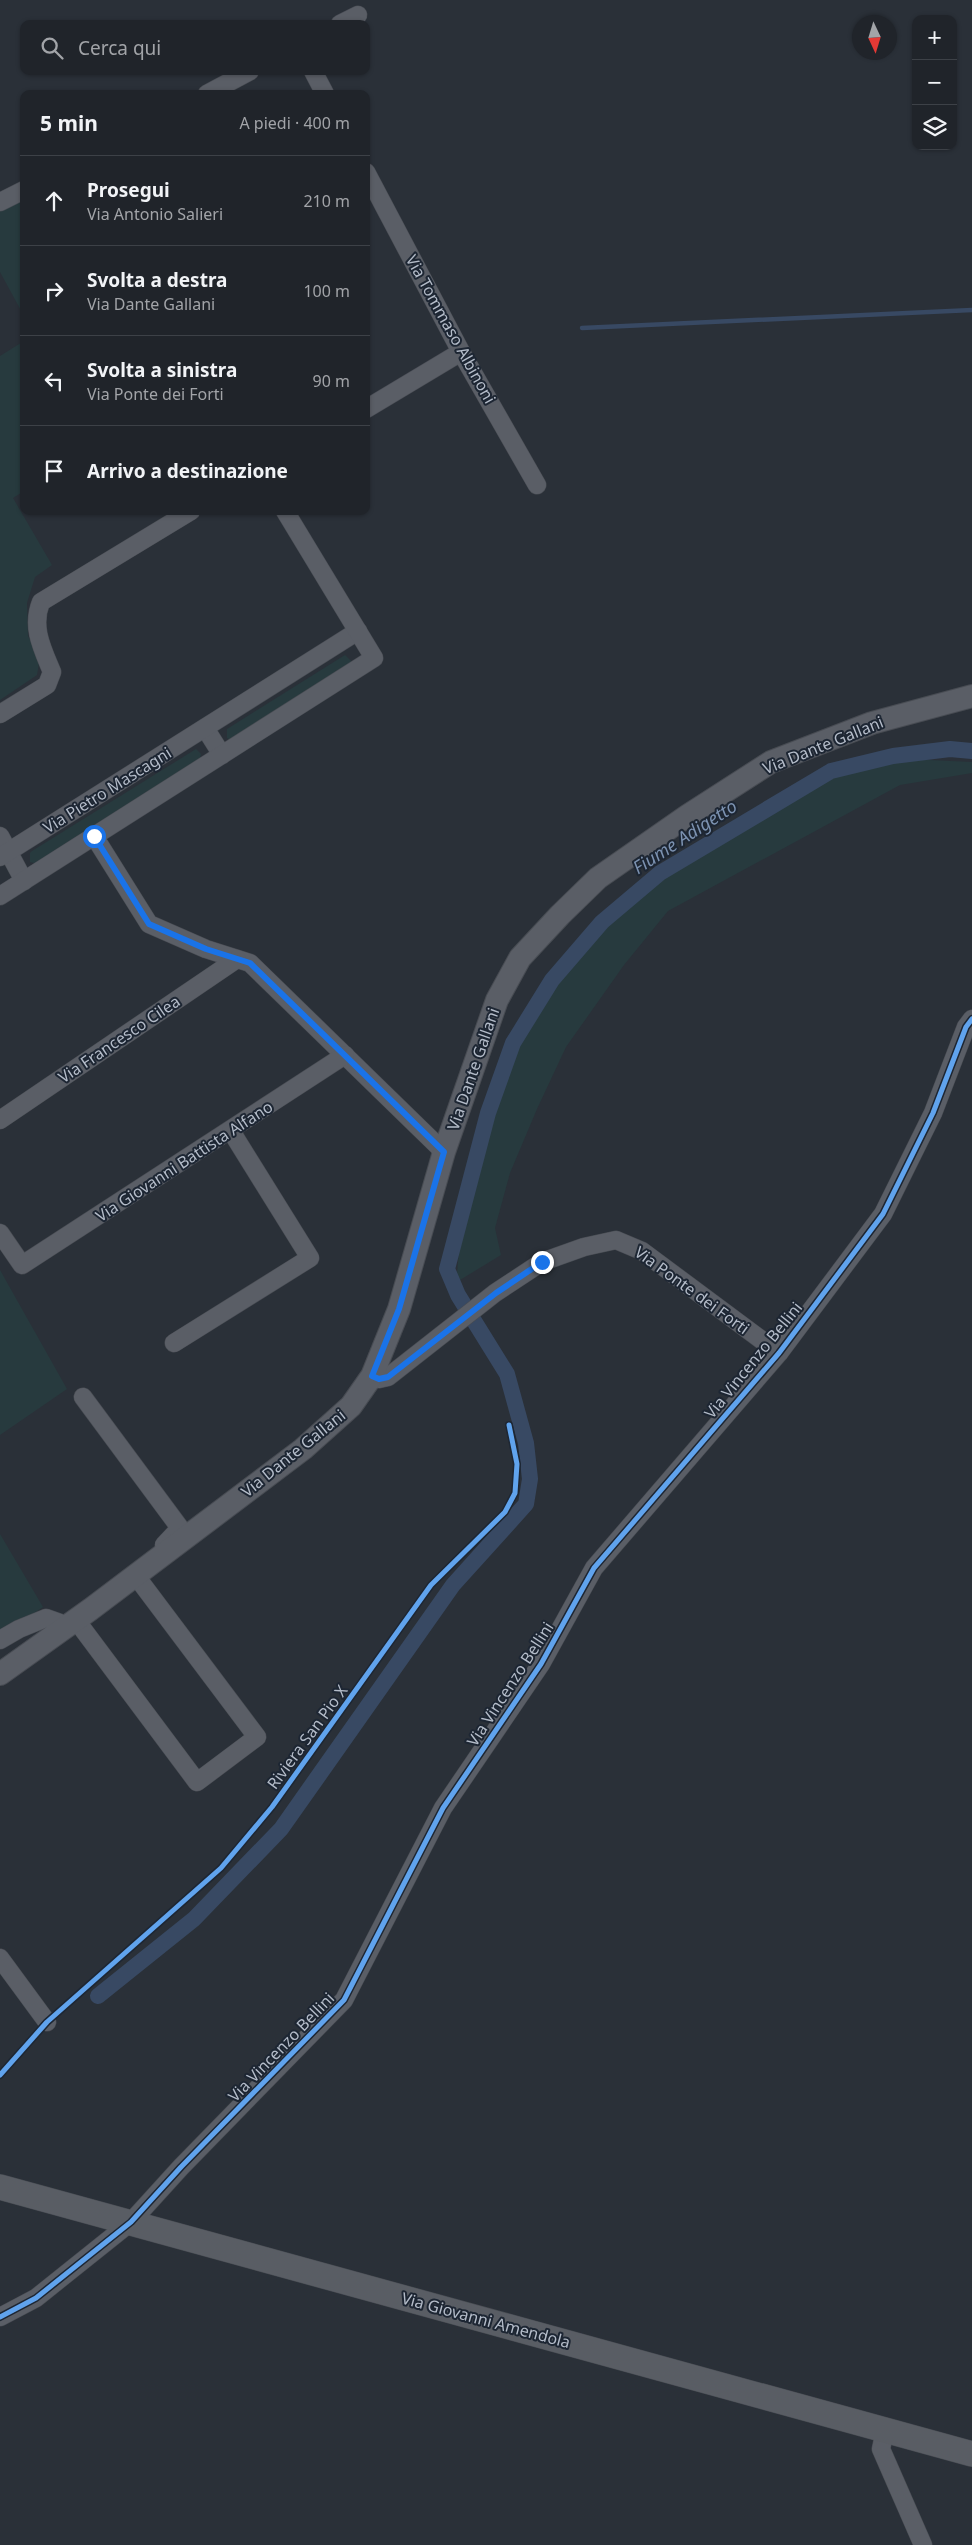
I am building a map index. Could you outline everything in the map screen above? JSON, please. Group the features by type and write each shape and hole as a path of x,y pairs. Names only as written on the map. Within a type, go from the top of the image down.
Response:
{"main road":[{"name":"Via Giovanni Amendola","path":"0,2187 972,2454"}],"street":[{"path":"348,20 358,15"},
{"path":"214,90 243,75"},
{"path":"315,75 323,90"},
{"name":"Via Tommaso Albinoni","path":"370,180 462,352 537,485"},
{"path":"0,202 20,192"},
{"path":"370,407 462,352"},
{"path":"0,714 47,686 52,672 38,637 35,616 41,602 184,515"},
{"path":"287,515 358,631"},
{"name":"Via Pietro Mascagni","path":"0,896 374,658 358,631 5,854"},
{"name":"Via Dante Gallani","path":"0,1674 136,1576 322,1433 351,1406 372,1376 399,1309 444,1152 498,1000 520,958 560,915 598,878 687,816 771,762 872,723 972,696"},
{"path":"205,728 222,755"},
{"path":"0,836 5,854 24,881"},
{"path":"94,836 149,924 206,949 250,963 444,1152"},
{"name":"Via Francesco Cilea","path":"0,1120 238,959"},
{"name":"Via Vincenzo Bellini","path":"0,2317 36,2298 131,2222 181,2167 344,2000 443,1808 541,1664 594,1568 779,1353 883,1214 933,1113 966,1027 972,1019"},
{"name":"Via Giovanni Battista Alfano","path":"0,1232 22,1265 231,1131 345,1055"},
{"path":"174,1343 310,1258 231,1131"},
{"name":"Via Ponte dei Forti","path":"372,1376 379,1379 388,1377 486,1303 496,1293 542,1262 584,1247 616,1240 642,1251 779,1353"},
{"path":"0,1640 19,1629 46,1618 60,1624 70,1624 197,1782 258,1737 136,1576 180,1528 83,1396"},
{"path":"0,1958 47,2022"},
{"path":"885,2430 881,2449 923,2545"}],"green space":[{"path":"20,192 20,309 0,272 0,202"},
{"path":"20,344 20,494 13,498 20,510 20,515 23,515 52,565 35,577 27,603 28,636 40,657 37,675 0,700 0,356"},
{"path":"345,655 351,661 349,668 231,740 227,738 227,729"},
{"path":"196,749 201,754 199,762 38,864 30,862 30,853 32,851"},
{"path":"886,758 972,762 972,773 900,785 668,911 624,965 566,1047 510,1173 495,1228 501,1255 460,1280 457,1275 459,1249 491,1104 524,1031 563,963 591,925 656,875 801,788 856,762"},
{"path":"0,1270 67,1389 0,1435"},
{"path":"0,1534 43,1607 0,1637"}],"waterway":[{"path":"582,328 972,310"},
{"name":"Fiume Adigetto","path":"98,1996 194,1919 281,1829 453,1585 526,1504 530,1479 526,1443 507,1374 458,1295 447,1269 488,1113 513,1043 552,980 602,922 660,873 831,771 893,756 950,749 972,751"}],"cycle path":[{"path":"0,2317 36,2298 131,2222 181,2167 344,2000 443,1808 541,1664 594,1568 779,1353 883,1214 933,1113 966,1027 972,1019"},
{"name":"Riviera San Pio X","path":"0,2075 47,2022 221,1868 272,1807 431,1585 505,1512 515,1493 517,1464 509,1425"}],"route":[{"path":"94,836 149,924 206,949 250,963 444,1152 414,1263 399,1309 372,1376 379,1379 388,1377 486,1303 496,1293 542,1262"}]}
